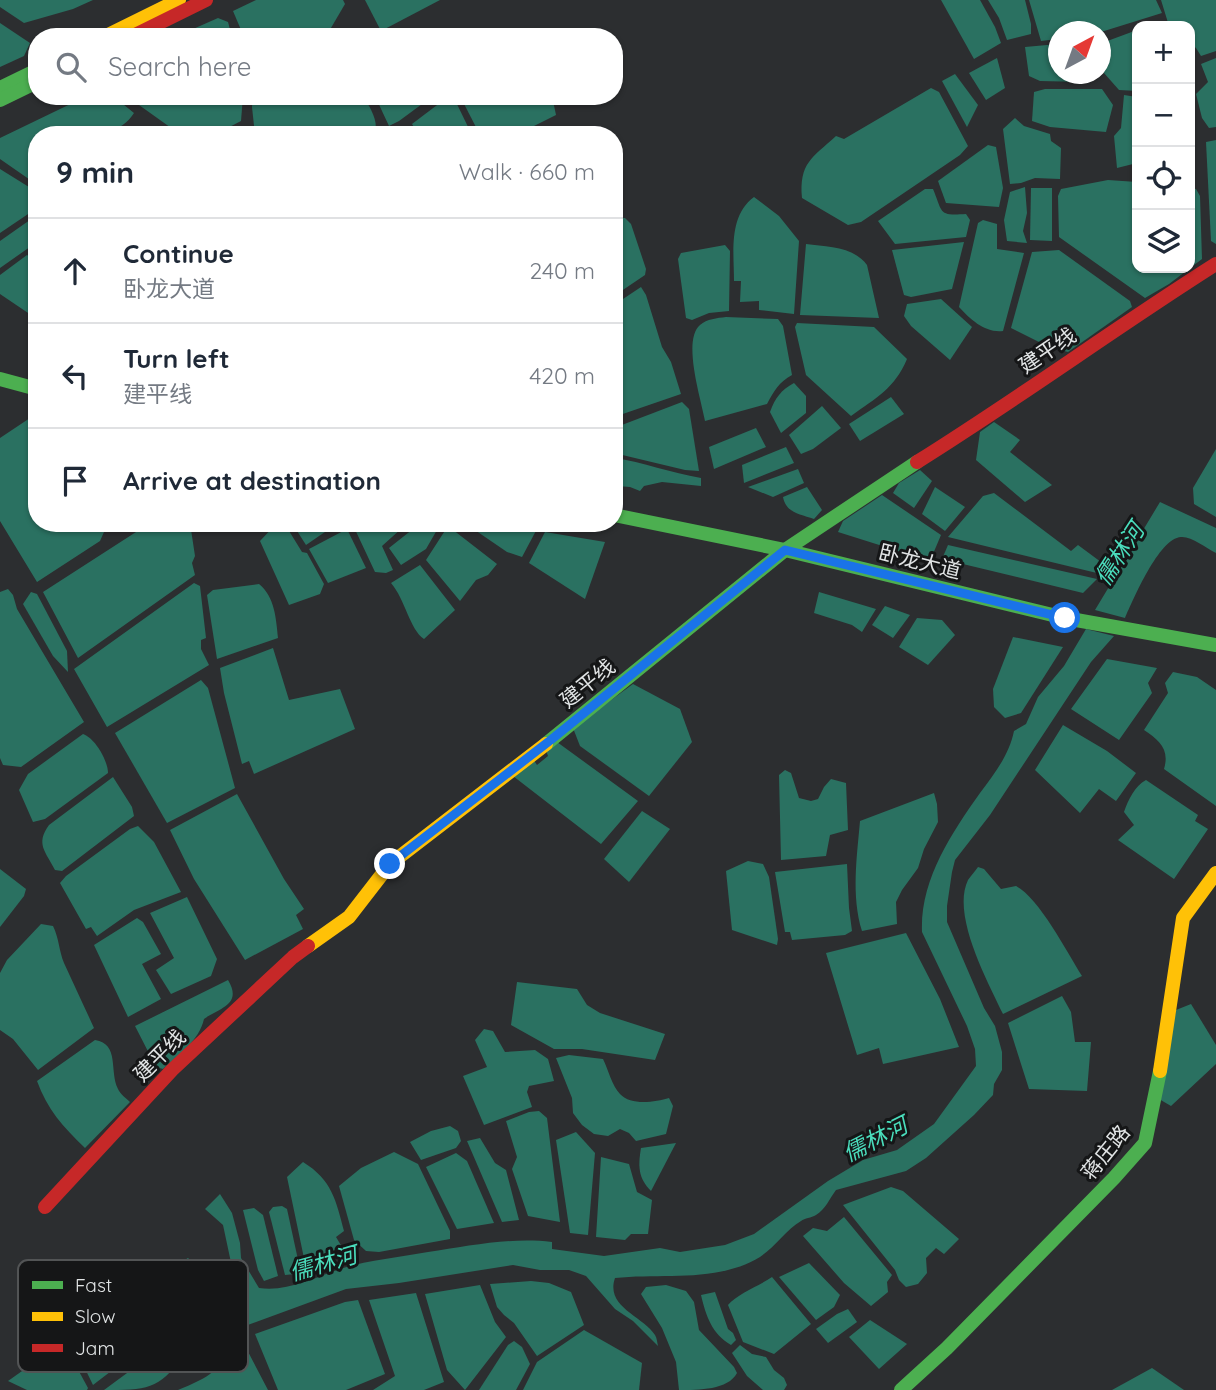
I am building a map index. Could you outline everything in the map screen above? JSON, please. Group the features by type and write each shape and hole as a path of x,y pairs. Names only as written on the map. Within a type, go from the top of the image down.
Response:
{"street":[{"path":"122,28 179,0"},
{"path":"149,28 206,0"},
{"path":"0,88 28,74"},
{"path":"0,100 28,86"},
{"name":"建平线","path":"45,1207 172,1070 293,957 349,917 390,864 552,739 785,550 1216,264"},
{"path":"0,379 28,387"},
{"name":"卧龙大道","path":"623,517 785,550 1074,620 1216,645"},
{"name":"蒋庄路","path":"901,1390 947,1348 1145,1143 1162,1063 1183,918 1216,873"}],"shaded area":[{"path":"0,0 93,0 73,9 24,23 0,7"},
{"path":"256,0 343,0 345,4 331,28 240,28 233,11"},
{"path":"365,0 440,0 387,28 379,28"},
{"path":"941,0 980,0 1001,43 974,59"},
{"path":"988,0 1025,0 1031,34 1007,40 999,18"},
{"path":"1029,0 1156,0 1162,13 1111,29 1111,21 1048,21 1048,40 1041,41"},
{"path":"1161,0 1216,0 1216,51 1201,56 1195,47 1195,21 1167,21"},
{"path":"218,18 228,22 230,28 195,28"},
{"path":"0,23 28,42 28,47 24,56 0,67"},
{"path":"1132,32 1132,91 1119,90 1111,81 1111,40"},
{"path":"1048,45 1048,81 1029,76 1025,47"},
{"path":"997,58 1005,88 986,100 969,73"},
{"path":"1216,58 1216,127 1209,128 1202,118 1196,94 1208,82 1201,64"},
{"path":"955,74 978,105 967,127 942,81"},
{"path":"931,88 939,92 968,146 960,155 861,222 848,225 802,198 805,169 814,156 836,136 844,139"},
{"path":"1045,89 1102,89 1113,105 1106,132 1050,127 1032,121 1034,92"},
{"path":"1124,95 1132,96 1132,164 1117,168 1114,136 1121,128"},
{"path":"68,105 124,105 134,113 121,126 28,126 28,178 0,159 0,138"},
{"path":"139,105 242,105 241,121 231,126 168,126"},
{"path":"369,105 376,126 254,126 252,107"},
{"path":"379,105 421,105 399,121 389,126"},
{"path":"437,105 457,105 468,126 413,126 412,124"},
{"path":"465,105 554,105 556,115 534,126 475,126"},
{"path":"1015,118 1024,126 1050,134 1051,141 1061,148 1060,179 1035,178 1010,184 1003,129"},
{"path":"1216,140 1216,244 1211,241 1206,142"},
{"path":"988,145 996,147 1003,188 999,207 946,203 938,181"},
{"path":"0,169 28,186 28,214 0,233"},
{"path":"1108,180 1132,182 1132,273 1184,273 1145,298 1059,237 1058,196 1061,189"},
{"path":"1025,187 1027,213 1023,231 1027,243 1007,241 1004,220 1010,192"},
{"path":"1031,188 1052,188 1052,241 1030,240"},
{"path":"925,189 933,189 940,208 946,213 966,214 970,220 966,237 895,244 878,221"},
{"path":"1195,189 1200,196 1202,259 1195,264"},
{"path":"754,197 779,216 799,241 794,314 759,310 759,301 740,302 741,281 734,281 734,236 740,214"},
{"path":"623,218 631,224 646,269 645,275 623,290"},
{"path":"983,220 997,224 997,249 1024,253 1003,331 984,328 959,307 978,223"},
{"path":"28,221 28,248 0,268 0,241"},
{"path":"964,242 952,289 911,297 904,295 892,250"},
{"path":"806,244 839,248 855,254 867,265 879,318 800,315"},
{"path":"725,245 730,251 729,311 709,313 692,320 686,318 678,259 681,253"},
{"path":"1059,250 1130,301 1132,307 1068,352 1049,347 1011,328 1032,252"},
{"path":"28,256 28,313 0,294 0,275"},
{"path":"641,287 646,295 662,347 671,362 681,394 623,414 623,299"},
{"path":"941,299 972,327 950,360 911,326 904,316 907,304"},
{"path":"726,317 778,319 783,326 792,375 777,387 767,404 705,421 694,370 695,333 700,325 709,320"},
{"path":"797,323 874,327 907,359 891,385 851,416 806,375 795,327"},
{"path":"794,383 806,396 806,413 781,433 770,412 779,395"},
{"path":"891,397 904,414 860,441 849,424"},
{"path":"682,402 689,409 699,471 623,455 623,425"},
{"path":"822,406 841,428 813,449 801,454 789,435"},
{"path":"28,419 28,532 104,532 100,541 37,582 0,521 0,438"},
{"path":"994,422 1020,440 1010,452 1052,485 1025,502 976,460 980,432"},
{"path":"756,428 766,447 714,469 709,447"},
{"path":"786,447 794,463 744,483 742,465"},
{"path":"1216,449 1216,517 1194,504 1193,488"},
{"path":"623,460 701,478 701,486 662,482 644,486 640,491 623,486"},
{"path":"798,469 804,483 773,497 748,487"},
{"path":"920,470 932,481 914,508 893,493 899,483"},
{"path":"807,487 822,510 814,519 790,510 783,497"},
{"path":"935,487 965,507 945,531 922,514"},
{"path":"994,493 1071,551 1078,545 1105,565 1101,574 948,537 983,496"},
{"path":"882,495 941,535 930,561 838,532 843,521"},
{"path":"1160,502 1216,528 1216,553 1189,538 1173,540 1148,571 1125,618 1095,610"},
{"path":"136,532 191,532 195,575 78,658 43,592"},
{"path":"268,532 290,532 302,552 307,553 324,584 320,594 289,605 260,541"},
{"path":"298,532 325,532 306,545"},
{"path":"341,532 348,532 366,568 328,583 309,549"},
{"path":"356,532 398,532 382,546 393,570 386,573 375,572"},
{"path":"409,532 436,532 426,549 401,565 389,548"},
{"path":"444,532 456,532 497,564 488,575 476,580 460,601 426,560"},
{"path":"478,532 535,532 522,557 507,552"},
{"path":"545,532 605,542 585,599 529,563"},
{"path":"948,545 1097,579 1083,593 942,559"},
{"path":"420,565 455,610 424,639 415,629 391,583"},
{"path":"194,583 200,586 206,638 201,640 201,649 209,665 107,727 74,669"},
{"path":"259,584 272,602 278,638 217,659 207,595 213,590"},
{"path":"8,589 17,609 84,722 21,767 3,765 0,758 0,592"},
{"path":"31,592 37,594 67,651 68,672 53,656 23,604"},
{"path":"819,592 876,609 862,632 852,625 814,613"},
{"path":"885,606 910,615 893,638 872,625"},
{"path":"917,618 942,620 955,635 928,665 899,647"},
{"path":"1086,629 1114,636 1091,662 990,815 955,860 947,922 984,1008 995,1026 1002,1052 1002,1070 994,1084 993,1095 926,1158 906,1171 836,1190 819,1213 803,1220 760,1257 743,1265 708,1274 615,1278 613,1288 620,1304 649,1328 656,1336 658,1346 633,1321 615,1309 586,1276 569,1270 540,1270 513,1265 346,1289 248,1325 248,1270 259,1288 270,1289 291,1286 343,1268 374,1261 506,1241 552,1242 552,1249 604,1256 660,1248 680,1252 725,1245 754,1234 828,1181 863,1160 897,1150 934,1124 976,1066 975,1049 967,1026 922,932 926,894 948,841 1001,764 1014,731 1026,724 1038,697 1064,666"},
{"path":"1013,637 1063,647 1021,713 1005,718 994,707 993,689"},
{"path":"273,648 289,700 340,689 355,729 254,774 249,761 242,764 220,668"},
{"path":"1107,659 1157,668 1148,683 1152,693 1119,740 1071,709"},
{"path":"1173,672 1197,677 1216,690 1216,806 1164,769 1166,756 1162,746 1144,730 1168,693 1165,683"},
{"path":"201,680 208,688 235,788 167,823 115,733"},
{"path":"633,684 680,709 692,742 649,796 580,746 573,728"},
{"path":"1063,725 1107,751 1136,773 1116,801 1099,789 1080,813 1035,770"},
{"path":"83,734 100,750 108,773 45,819 33,822 19,790 28,774"},
{"path":"557,742 638,801 601,844 513,776 533,759 537,765 548,756 546,750"},
{"path":"785,770 791,773 799,798 811,801 818,799 831,779 846,783 848,830 830,835 826,856 781,860 779,775"},
{"path":"113,777 132,807 134,816 62,871 55,870 42,843 49,825"},
{"path":"1146,780 1198,815 1195,821 1208,829 1174,879 1118,840 1134,825 1124,812 1132,794"},
{"path":"934,793 938,822 918,868 896,902 897,924 862,931 856,890 860,821"},
{"path":"237,794 284,879 304,909 296,915 303,929 245,960 194,879 170,830"},
{"path":"642,811 670,829 629,882 604,859"},
{"path":"138,826 154,842 181,892 134,910 97,936 91,927 86,929 60,883 130,829"},
{"path":"748,861 763,864 769,877 777,945 732,930 726,871"},
{"path":"847,864 852,931 845,935 792,940 790,932 785,932 775,872"},
{"path":"978,867 984,869 1001,889 1016,886 1025,892 1052,926 1082,976 1003,1014 981,967 964,911 964,894 968,880"},
{"path":"0,869 26,889 24,896 0,927"},
{"path":"187,897 217,959 211,976 171,994 156,970 174,958 150,913"},
{"path":"137,918 143,922 161,954 142,964 161,999 128,1017 94,945"},
{"path":"41,924 53,926 64,963 94,1028 38,1070 13,1039 0,1030 0,973 7,960"},
{"path":"906,933 940,999 959,1047 883,1064 879,1048 857,1055 826,953"},
{"path":"228,980 233,995 227,1005 204,1019 193,1041 163,1069 156,1067 135,1026"},
{"path":"517,982 577,989 587,1005 600,1013 665,1034 655,1060 582,1049 554,1049 511,1025"},
{"path":"1062,996 1071,1012 1075,1042 1091,1042 1087,1091 1029,1089 1008,1023"},
{"path":"1191,1004 1216,1045 1216,1064 1171,1106 1159,1099 1176,1010"},
{"path":"484,1029 493,1031 505,1052 535,1050 548,1059 554,1081 529,1086 527,1092 532,1107 484,1125 463,1076 487,1067 475,1040"},
{"path":"95,1040 108,1047 113,1059 115,1082 130,1102 85,1148 56,1117 37,1081"},
{"path":"569,1055 603,1059 617,1091 625,1098 650,1102 669,1098 673,1106 666,1134 636,1141 629,1133 620,1129 608,1136 594,1134 582,1125 573,1113 572,1098 556,1058"},
{"path":"539,1111 547,1118 560,1222 528,1216 512,1169 517,1157 506,1121"},
{"path":"450,1126 458,1131 461,1141 456,1148 421,1160 410,1142 431,1131"},
{"path":"576,1132 595,1153 588,1235 570,1233 556,1140"},
{"path":"480,1138 495,1163 506,1170 519,1220 502,1222 467,1141"},
{"path":"676,1143 651,1191 640,1171 641,1148"},
{"path":"394,1152 418,1164 450,1231 450,1239 379,1252 366,1251 354,1240 339,1186 361,1168"},
{"path":"456,1153 467,1161 494,1223 457,1229 426,1167"},
{"path":"601,1157 629,1164 637,1192 652,1200 648,1234 631,1234 625,1240 596,1237"},
{"path":"303,1162 327,1184 344,1231 336,1237 342,1247 305,1263 287,1177"},
{"path":"891,1187 903,1191 959,1239 944,1254 936,1248 926,1258 927,1273 918,1284 906,1287 843,1205"},
{"path":"220,1194 232,1213 242,1260 230,1260 223,1225 205,1209"},
{"path":"282,1206 287,1209 300,1269 295,1274 285,1275 269,1212 273,1207"},
{"path":"254,1208 263,1215 278,1276 264,1281 258,1270 243,1210"},
{"path":"844,1217 892,1275 887,1282 888,1292 871,1306 844,1283 803,1236 813,1228 827,1231"},
{"path":"809,1263 840,1295 834,1307 816,1320 779,1277"},
{"path":"772,1277 811,1324 774,1354 743,1342 728,1305"},
{"path":"531,1281 549,1283 571,1292 584,1325 537,1356 514,1323 497,1307 490,1284"},
{"path":"480,1285 495,1322 506,1337 465,1390 447,1370 425,1294"},
{"path":"666,1285 686,1291 694,1302 699,1330 737,1373 727,1383 712,1388 679,1390 676,1362 662,1328 641,1294 646,1287"},
{"path":"715,1292 728,1329 736,1340 731,1345 714,1330 705,1310 701,1295"},
{"path":"416,1293 444,1382 424,1390 373,1390 395,1376 369,1300"},
{"path":"358,1300 385,1374 346,1390 278,1390 255,1334 345,1302"},
{"path":"848,1309 857,1322 828,1343 816,1329"},
{"path":"870,1320 907,1344 879,1369 849,1337"},
{"path":"584,1330 642,1363 639,1390 523,1390 537,1362"},
{"path":"514,1341 522,1347 530,1364 516,1390 479,1390 508,1345"},
{"path":"740,1345 752,1354 766,1357 774,1370 784,1378 787,1385 784,1390 763,1390 747,1376 732,1353"},
{"path":"248,1352 268,1390 178,1390 213,1372 248,1372"},
{"path":"1152,1368 1184,1390 1112,1390"},
{"path":"21,1372 79,1372 88,1388 27,1390 8,1381"},
{"path":"87,1372 110,1372 93,1385"},
{"path":"128,1372 170,1372 150,1386 104,1390"}],"traffic: fast":[{"path":"0,88 28,74"},
{"path":"0,100 28,86"},
{"path":"0,379 28,387"},
{"path":"546,744 785,550 917,462"},
{"path":"623,517 785,550 1065,618 1216,645"},
{"path":"901,1390 947,1348 1145,1143 1160,1071"}],"traffic: slow":[{"path":"122,28 179,0"},
{"path":"308,946 349,917 390,864 546,744"},
{"path":"1160,1071 1183,918 1216,873"}],"traffic: jam":[{"path":"149,28 206,0"},
{"path":"917,462 1216,264"},
{"path":"45,1207 172,1070 308,946"}],"route":[{"path":"390,864 552,739 785,550 1065,618"}],"water label":[{"name":"儒林河","path":"1119,554"},
{"name":"儒林河","path":"875,1139"},
{"name":"儒林河","path":"323,1263"}]}
